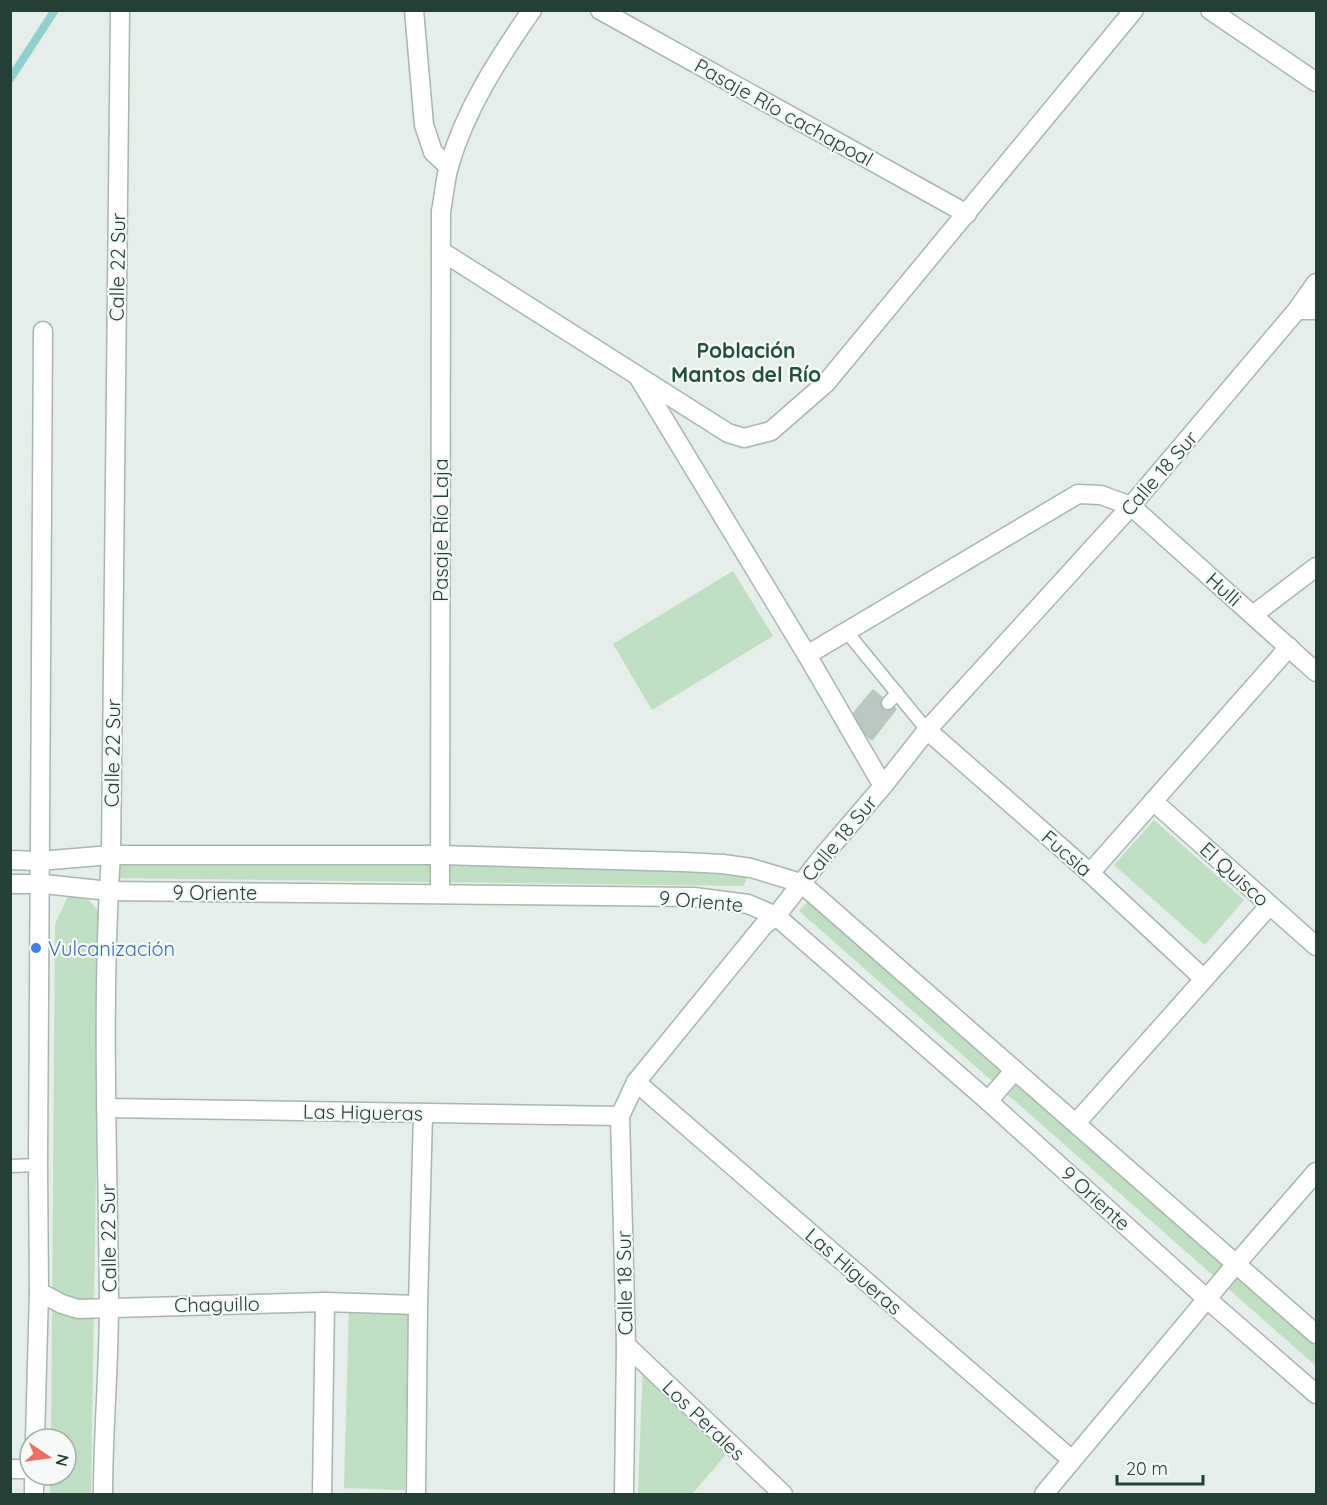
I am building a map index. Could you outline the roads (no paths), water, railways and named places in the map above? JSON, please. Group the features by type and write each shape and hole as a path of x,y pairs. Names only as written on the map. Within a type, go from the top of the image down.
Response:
{"street":[{"name":"Calle 22 Sur","path":"103,1494 109,1307 106,1107 120,10"},
{"path":"414,10 424,125 433,152 449,167"},
{"name":"Pasaje Río Laja","path":"440,893 441,212 449,167 467,115 496,63 532,10"},
{"name":"Pasaje Río cachapoal","path":"600,10 967,214"},
{"path":"441,251 728,433 744,438 771,431 826,383 1134,10"},
{"path":"1210,10 1317,82"},
{"name":"Calle 18 Sur","path":"624,1494 626,1345 620,1116 636,1082 764,925 776,916 927,730 1131,506 1297,310 1317,283"},
{"path":"1297,310 1317,310"},
{"path":"35,1427 39,1292 43,331"},
{"path":"636,374 807,655 860,736 883,786"},
{"path":"807,655 1078,494 1101,495 1131,506"},
{"name":"Hulli","path":"1131,506 1317,672"},
{"path":"1253,615 1317,567"},
{"path":"1090,873 1289,647"},
{"name":"Fucsia","path":"927,730 1090,873 1204,979"},
{"name":"El Quisco","path":"1153,801 1317,946"},
{"name":"9 Oriente","path":"10,860 39,861 111,855 439,855 723,864 751,868 801,883 1317,1334"},
{"name":"9 Oriente","path":"10,884 39,884 109,891 694,897 748,904 776,916 1317,1394"},
{"path":"1076,1123 1270,905"},
{"path":"988,1101 1014,1071"},
{"name":"Las Higueras","path":"636,1082 1072,1460"},
{"name":"Las Higueras","path":"106,1107 620,1116"},
{"path":"416,1494 423,1114"},
{"path":"1044,1494 1236,1264 1317,1172"},
{"name":"Chaguillo","path":"39,1292 78,1309 325,1302 418,1305"},
{"path":"322,1494 325,1302"},
{"name":"Los Perales","path":"626,1345 783,1494"}],"lane":[{"path":"846,631 927,730"},
{"path":"888,703 897,693"},
{"path":"10,1166 38,1165"}],"waterway":[{"path":"10,79 55,10"}],"place":[{"name":"Vulcanización","path":"36,948"}],"district":[{"name":"Población Mantos del Río","path":"746,362"}]}
